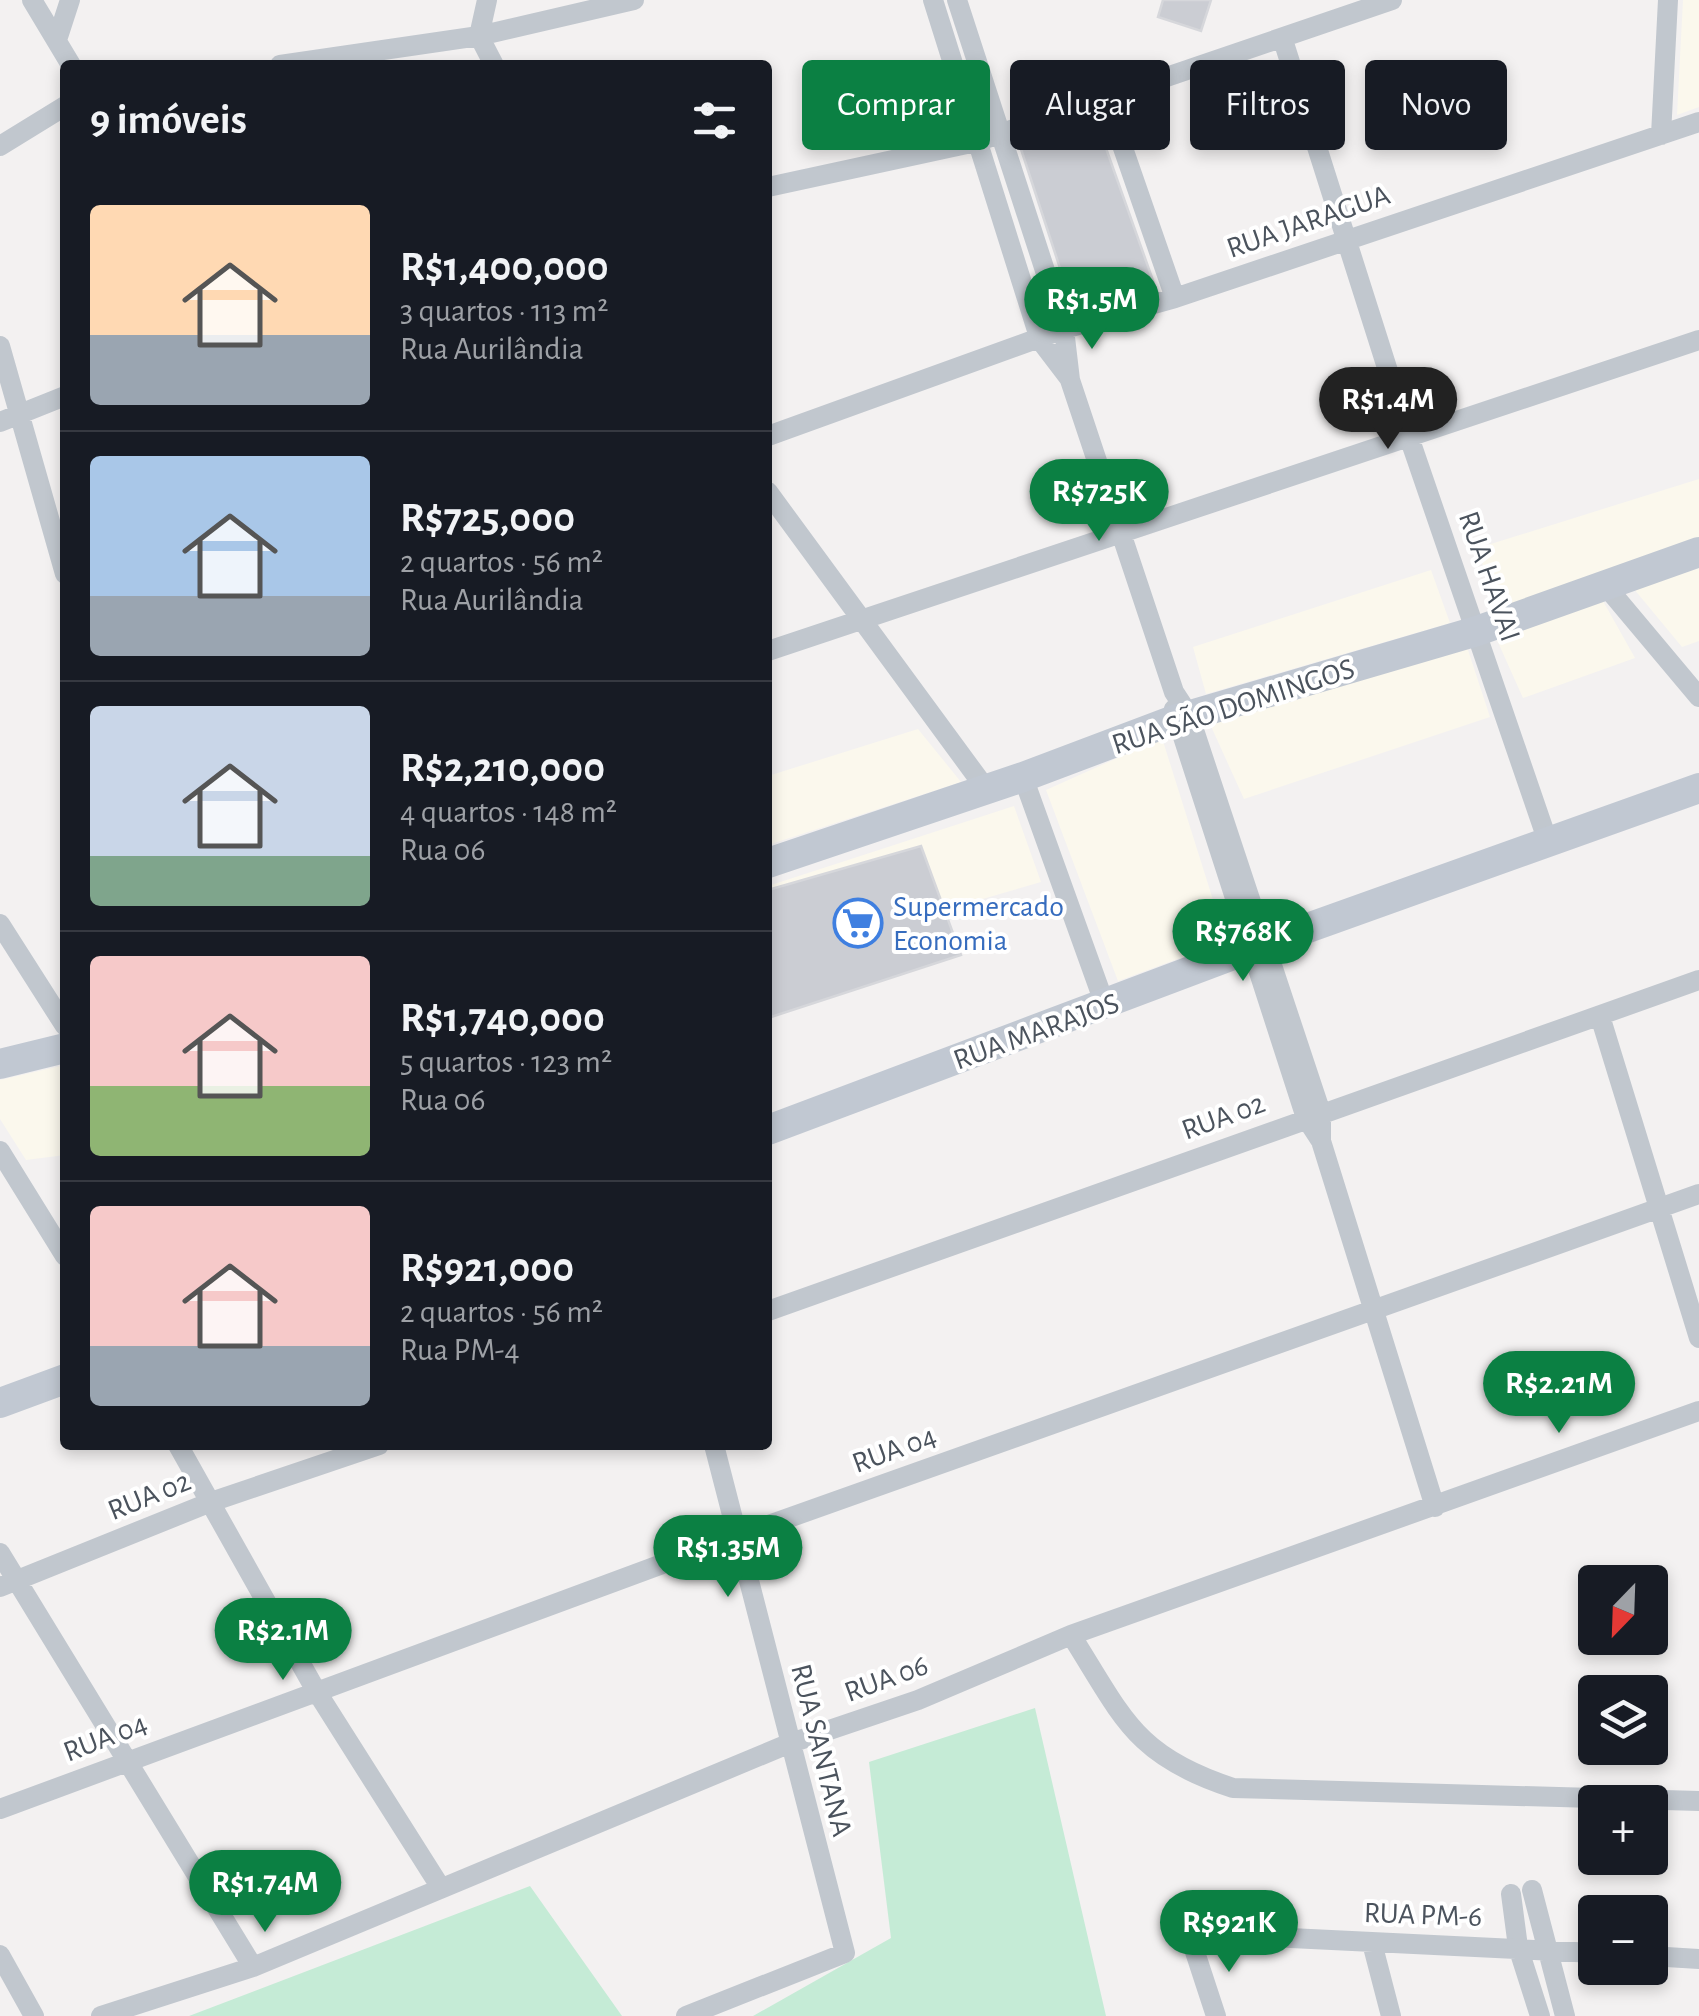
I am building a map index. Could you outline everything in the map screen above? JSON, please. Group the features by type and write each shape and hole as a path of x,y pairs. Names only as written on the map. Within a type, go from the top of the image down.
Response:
{"street":[{"path":"32,0 68,60"},
{"path":"57,40 70,0"},
{"path":"488,0 479,36 491,60"},
{"path":"314,60 479,36 634,0"},
{"path":"933,0 951,60"},
{"path":"957,0 1064,329 1070,380 1314,1115 1435,1508"},
{"path":"1170,78 1392,0"},
{"path":"1661,135 1668,0"},
{"name":"RUA HAVAI","path":"1283,40 1409,437 1550,846"},
{"path":"0,146 60,109"},
{"name":"RUA JARAGUA","path":"772,435 1064,329 1175,298 1699,122"},
{"path":"990,137 1010,130"},
{"path":"772,186 939,150"},
{"path":"979,150 1040,340 1070,380"},
{"path":"1124,150 1175,298"},
{"path":"772,650 1699,340"},
{"path":"0,346 60,556"},
{"path":"0,422 60,398"},
{"path":"772,498 858,620 986,789"},
{"name":"RUA SÃO DOMINGOS","path":"772,862 1023,777 1179,709 1478,631 1699,552"},
{"path":"1605,584 1699,697"},
{"path":"1023,777 1105,1005"},
{"name":"RUA MARAJOS","path":"772,1129 1258,947 1550,846 1699,788"},
{"path":"0,924 60,1018"},
{"name":"RUA 02","path":"772,1309 1699,980"},
{"path":"1600,1016 1699,1338"},
{"path":"0,1064 60,1049"},
{"path":"0,1151 60,1248"},
{"name":"RUA 04","path":"0,1808 738,1536 1699,1194"},
{"path":"0,1402 60,1381"},
{"name":"RUA 06","path":"101,2016 253,1967 788,1744 918,1700 1071,1635 1699,1411"},
{"path":"181,1450 316,1689 442,1888"},
{"name":"RUA 02","path":"8,1584 211,1502 364,1450"},
{"name":"RUA SANTANA","path":"686,2016 845,1953 788,1744 715,1450"},
{"path":"0,1553 8,1584 126,1760 253,1967"},
{"path":"1071,1635 1137,1738 1185,1773 1233,1788 1699,1801"},
{"path":"1540,2016 1518,1947 1521,1892 1565,2016"},
{"name":"RUA PM-6","path":"1216,2016 1194,1949 1210,1934 1578,1952"},
{"path":"1372,1942 1391,2016"},
{"path":"0,1956 34,2016"},
{"path":"1668,1957 1699,1959"}],"shaded area":[{"path":"1683,0 1699,0 1699,107 1677,115"},
{"path":"1699,479 1699,542 1496,612 1478,548"},
{"path":"1699,568 1699,641 1682,647 1634,589"},
{"path":"1431,570 1450,623 1206,694 1193,647"},
{"path":"1603,601 1635,658 1523,698 1497,640"},
{"path":"1467,647 1490,717 1244,799 1210,724"},
{"path":"918,729 961,782 772,844 772,775"},
{"path":"1162,738 1226,941 1118,981 1046,790"},
{"path":"1014,806 1041,882 772,960 772,885"},
{"path":"60,1066 60,1156 26,1160 0,1119 0,1080"}],"green space":[{"path":"1035,1708 1106,2016 753,2016 891,1938 869,1762"},
{"path":"530,1886 622,2016 189,2016"}],"building":[{"path":"1163,0 1211,0 1201,31 1158,17"},
{"path":"1021,150 1107,150 1156,289 1074,311"},
{"name":"Supermercado Economia","path":"921,846 961,955 772,1017 772,889"}],"place":[{"name":"Supermercado Economia","path":"858,923"}]}
